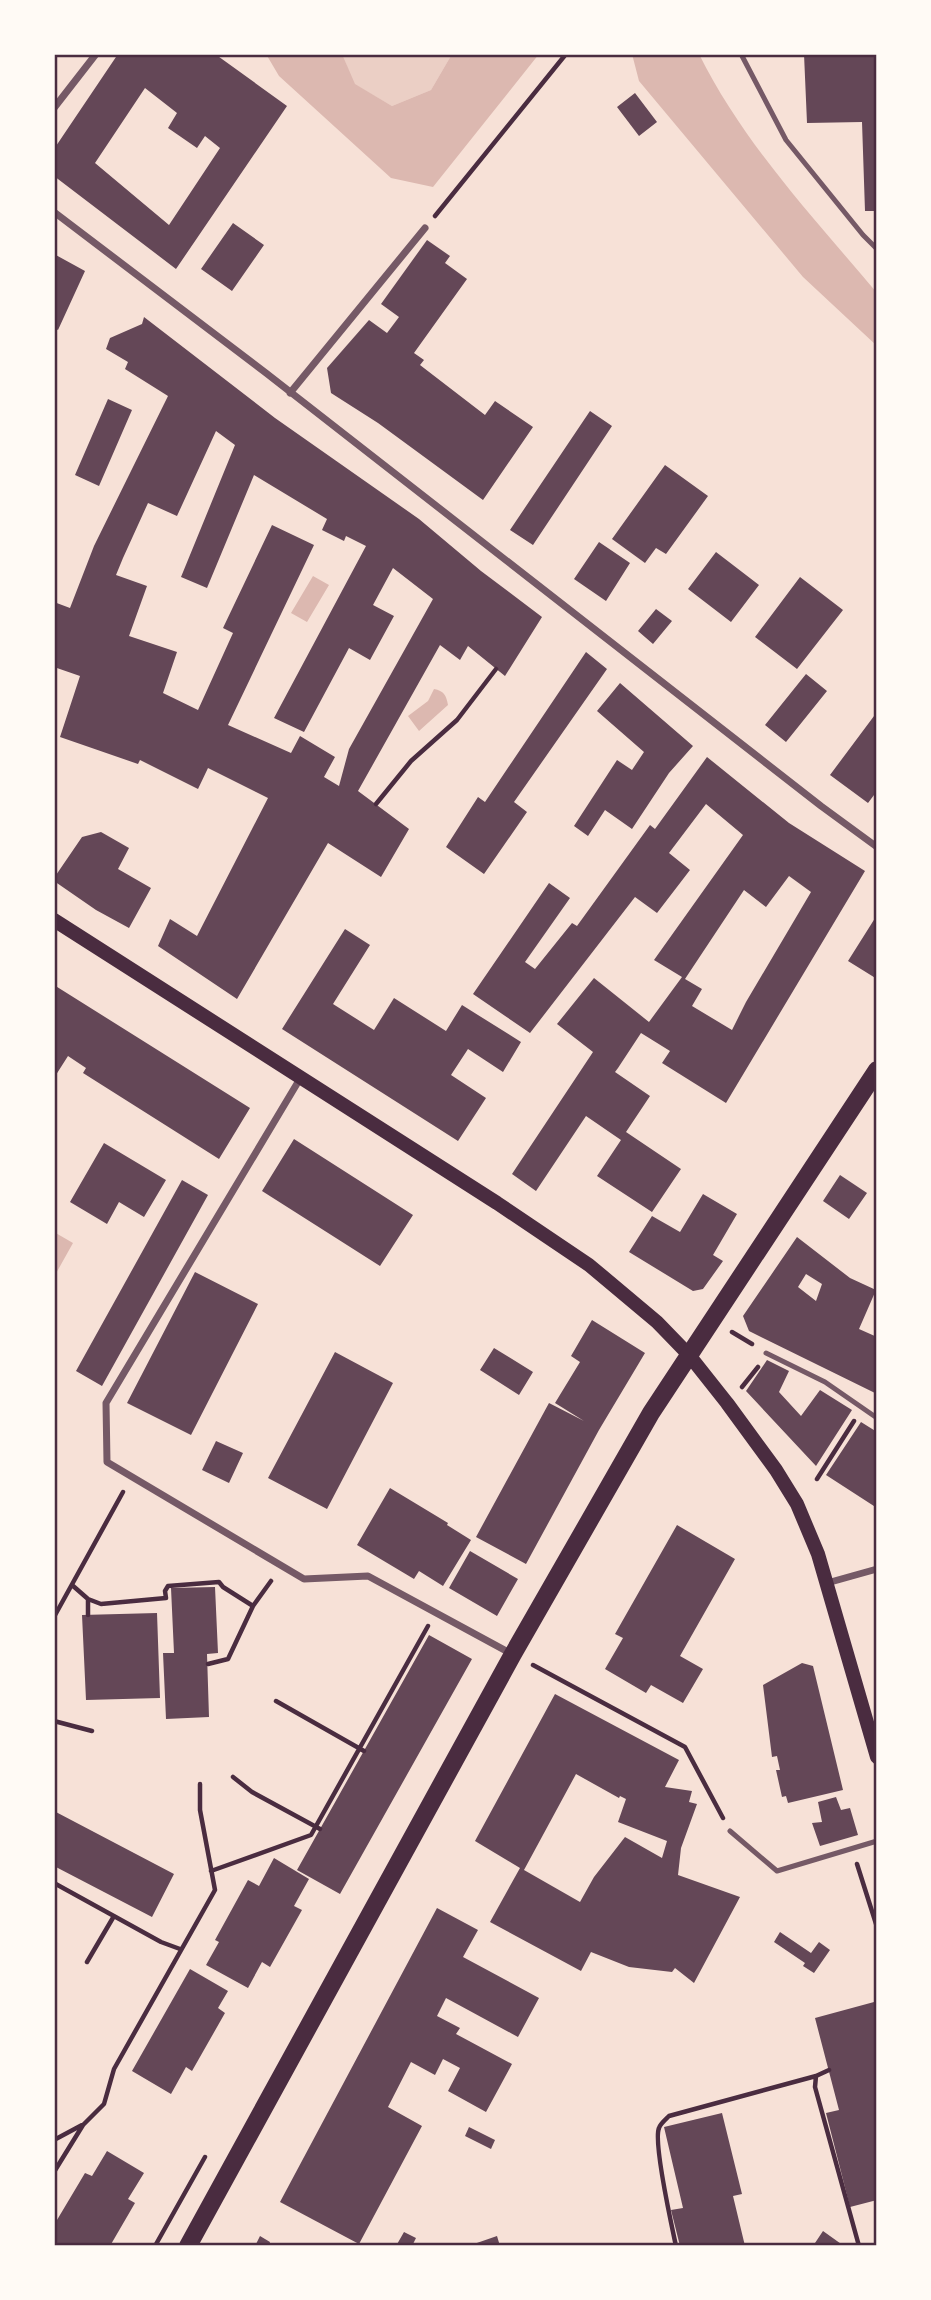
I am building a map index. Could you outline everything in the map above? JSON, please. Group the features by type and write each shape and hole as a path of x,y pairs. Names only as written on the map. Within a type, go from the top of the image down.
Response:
{"main road":[{"path":"55,921 589,1265 638,1304 689,1355 776,1470 797,1504 827,1583 877,1757"},
{"path":"188,2246 513,1654 652,1413 877,1070"}],"street":[{"path":"54,108 96,54"},
{"path":"54,212 877,847"},
{"path":"290,393 425,228"},
{"path":"301,1077 106,1403 107,1462 304,1579 368,1576 513,1654"},
{"path":"827,1583 877,1569"}],"lane":[{"path":"741,54 786,140 877,249"},
{"path":"766,1353 825,1382 877,1418"},
{"path":"730,1831 777,1871 877,1841"}],"path":[{"path":"425,228 566,54"},
{"path":"376,804 411,761 457,720 496,669"},
{"path":"714,1319 766,1353 754,1374 727,1403"},
{"path":"817,1479 863,1408"},
{"path":"54,1617 131,1477"},
{"path":"208,1664 228,1659 253,1606 281,1565"},
{"path":"72,1585 88,1598 101,1604 166,1598 165,1591 169,1586 219,1582 253,1606"},
{"path":"88,1598 88,1615"},
{"path":"211,1871 311,1835 318,1828 358,1748 408,1666 435,1612"},
{"path":"513,1654 685,1747 730,1831"},
{"path":"276,1700 364,1751"},
{"path":"54,1721 92,1731"},
{"path":"233,1777 252,1792 318,1828"},
{"path":"54,2172 83,2125 104,2104 114,2069 215,1890 200,1810 200,1784"},
{"path":"853,1848 877,1927"},
{"path":"54,1882 161,1942 180,1949"},
{"path":"88,1962 114,1916"},
{"path":"676,2246 657,2139 659,2127 669,2116 816,2076 829,2070"},
{"path":"816,2076 815,2087 859,2246"},
{"path":"54,2140 83,2125"},
{"path":"155,2246 205,2157"}],"shaded area":[{"path":"266,54 342,54 355,84 392,106 431,90 452,54 539,54 433,187 391,178 279,76"},
{"path":"342,54 452,54 431,90 392,106 354,84"},
{"path":"632,54 699,54 717,87 758,149 877,293 877,346 803,277 639,81"},
{"path":"313,576 329,585 307,622 291,613"},
{"path":"434,689 444,694 448,705 419,731 408,716 428,701"},
{"path":"54,1232 73,1243 54,1277"}],"building":[{"path":"118,54 215,54 287,106 176,269 54,176 54,149","holes":["145,88 177,113 168,128 197,148 205,136 220,148 169,225 95,163"]},
{"path":"804,54 877,54 877,211 865,211 862,122 807,123"},
{"path":"635,93 657,122 639,136 617,107"},
{"path":"233,223 264,245 232,291 201,269"},
{"path":"427,240 450,256 445,263 467,279 414,353 424,360 420,365 485,415 495,401 533,427 483,500 378,423 331,393 327,368 369,320 387,333 399,317 381,304"},
{"path":"54,254 85,271 58,330 54,328"},
{"path":"144,317 275,418 419,519 542,617 505,676 468,646 460,660 440,645 358,791 409,829 381,877 328,843 237,999 158,946 170,919 197,936 268,798 208,768 198,789 140,760 138,764 60,737 80,676 54,667 54,602 70,608 94,546 168,396 125,369 128,362 106,349 110,338 142,324","holes":["216,431 235,445 181,577 207,588 254,475 327,519 322,530 344,541 346,536 366,546 274,718 304,732 349,648 370,660 394,616 373,605 393,568 433,599 349,749 339,786 324,777 335,757 300,736 291,753 228,725 314,545 272,525 223,628 233,633 198,710 163,693 177,652 129,636 147,586 116,575 148,503 177,516"]},
{"path":"108,399 132,410 99,486 75,475"},
{"path":"590,411 612,426 533,545 510,530"},
{"path":"665,465 708,496 666,554 656,548 645,563 612,539"},
{"path":"599,542 630,563 606,601 574,579"},
{"path":"716,552 759,585 731,622 688,589"},
{"path":"800,577 843,610 797,669 755,637"},
{"path":"656,609 672,621 653,644 638,631"},
{"path":"586,652 607,669 514,802 527,812 484,874 446,847 478,797 485,802"},
{"path":"806,674 827,691 786,742 765,725"},
{"path":"620,683 693,746 669,773 632,829 605,810 588,836 574,826 617,760 632,770 644,752 597,711"},
{"path":"877,712 877,791 868,803 830,775"},
{"path":"707,757 789,823 865,871 726,1103 662,1063 670,1051 641,1033 615,1072 650,1096 626,1132 681,1169 652,1212 597,1176 621,1140 586,1116 536,1191 512,1174 593,1052 557,1024 594,978 649,1022 682,977 654,960 743,835 706,804 669,853 690,870 657,913 635,897 530,1033 473,994 549,883 570,898 525,962 535,969 572,923 577,926 650,825 655,829","holes":["789,876 811,892 732,1030 692,1006 702,989 685,979 744,890 766,907"]},
{"path":"101,832 129,848 118,869 151,888 129,928 96,910 54,881 82,837"},
{"path":"877,915 877,979 848,961"},
{"path":"345,929 370,945 333,1004 374,1030 394,998 446,1031 462,1005 521,1042 503,1072 468,1049 451,1075 486,1098 458,1141 282,1029"},
{"path":"54,985 250,1108 219,1159 83,1073 86,1068 68,1056 54,1078"},
{"path":"294,1139 413,1215 380,1266 262,1191"},
{"path":"104,1143 166,1180 144,1217 119,1202 107,1224 70,1202"},
{"path":"840,1175 867,1193 849,1219 823,1201"},
{"path":"182,1180 208,1195 102,1386 76,1371"},
{"path":"703,1194 737,1214 713,1255 723,1261 703,1289 693,1291 629,1252 652,1216 680,1232"},
{"path":"797,1237 850,1278 876,1290 859,1329 877,1337 877,1394 749,1331 743,1316","holes":["806,1274 822,1284 816,1301 798,1287"]},
{"path":"195,1272 258,1304 191,1435 127,1403"},
{"path":"592,1320 645,1353 599,1430 526,1564 476,1537 549,1403 584,1421 555,1403 580,1362 571,1356"},
{"path":"494,1348 533,1372 519,1395 480,1370"},
{"path":"335,1352 393,1383 327,1509 268,1478"},
{"path":"767,1360 789,1371 779,1392 801,1416 820,1390 852,1410 816,1466 746,1391"},
{"path":"861,1422 877,1432 877,1508 826,1475"},
{"path":"216,1441 243,1453 229,1483 202,1470"},
{"path":"390,1488 471,1540 443,1586 419,1571 414,1579 357,1545"},
{"path":"677,1525 735,1559 680,1656 703,1669 683,1703 651,1685 646,1693 605,1669 623,1638 615,1634"},
{"path":"470,1551 518,1579 497,1616 449,1588"},
{"path":"215,1587 218,1653 207,1654 209,1717 166,1719 163,1653 174,1653 171,1588"},
{"path":"157,1613 160,1698 86,1700 82,1615"},
{"path":"429,1635 472,1659 340,1894 297,1870"},
{"path":"802,1663 813,1666 843,1790 788,1803 786,1796 782,1797 776,1770 780,1770 777,1756 772,1757 763,1685"},
{"path":"555,1694 679,1760 665,1787 692,1791 689,1802 697,1804 681,1848 678,1875 740,1897 694,1983 675,1968 672,1972 629,1967 591,1952 581,1971 490,1922 520,1868 475,1841","holes":["576,1774 619,1798 620,1796 626,1799 618,1822 667,1841 662,1858 625,1837 594,1877 580,1902 524,1870"]},
{"path":"836,1797 841,1810 850,1808 858,1835 820,1846 812,1823 822,1822 818,1802"},
{"path":"54,1811 174,1874 152,1917 54,1866"},
{"path":"274,1858 309,1879 294,1906 302,1910 270,1967 262,1962 248,1988 206,1965 219,1942 215,1940 248,1880 259,1886"},
{"path":"437,1908 478,1930 463,1957 539,1998 518,2037 446,1998 437,2016 460,2028 456,2034 512,2064 486,2112 448,2091 460,2068 443,2059 435,2075 411,2062 388,2107 422,2126 359,2244 280,2202"},
{"path":"780,1932 811,1953 819,1942 830,1950 814,1973 803,1966 805,1963 774,1942"},
{"path":"190,1969 228,1991 218,2008 225,2013 192,2071 186,2067 171,2094 132,2071"},
{"path":"874,2002 877,2014 877,2200 850,2207 826,2113 839,2110 815,2018"},
{"path":"722,2113 742,2194 733,2196 745,2246 680,2246 671,2210 683,2208 664,2127"},
{"path":"469,2127 495,2140 491,2149 465,2136"},
{"path":"107,2151 144,2173 128,2199 135,2203 110,2246 54,2246 57,2235 54,2234 54,2225 85,2173 92,2176"},
{"path":"823,2231 844,2246 813,2246"},
{"path":"404,2232 416,2238 412,2246 396,2246"},
{"path":"260,2236 270,2242 269,2246 255,2246"},
{"path":"497,2236 500,2246 471,2246 471,2245"}]}
